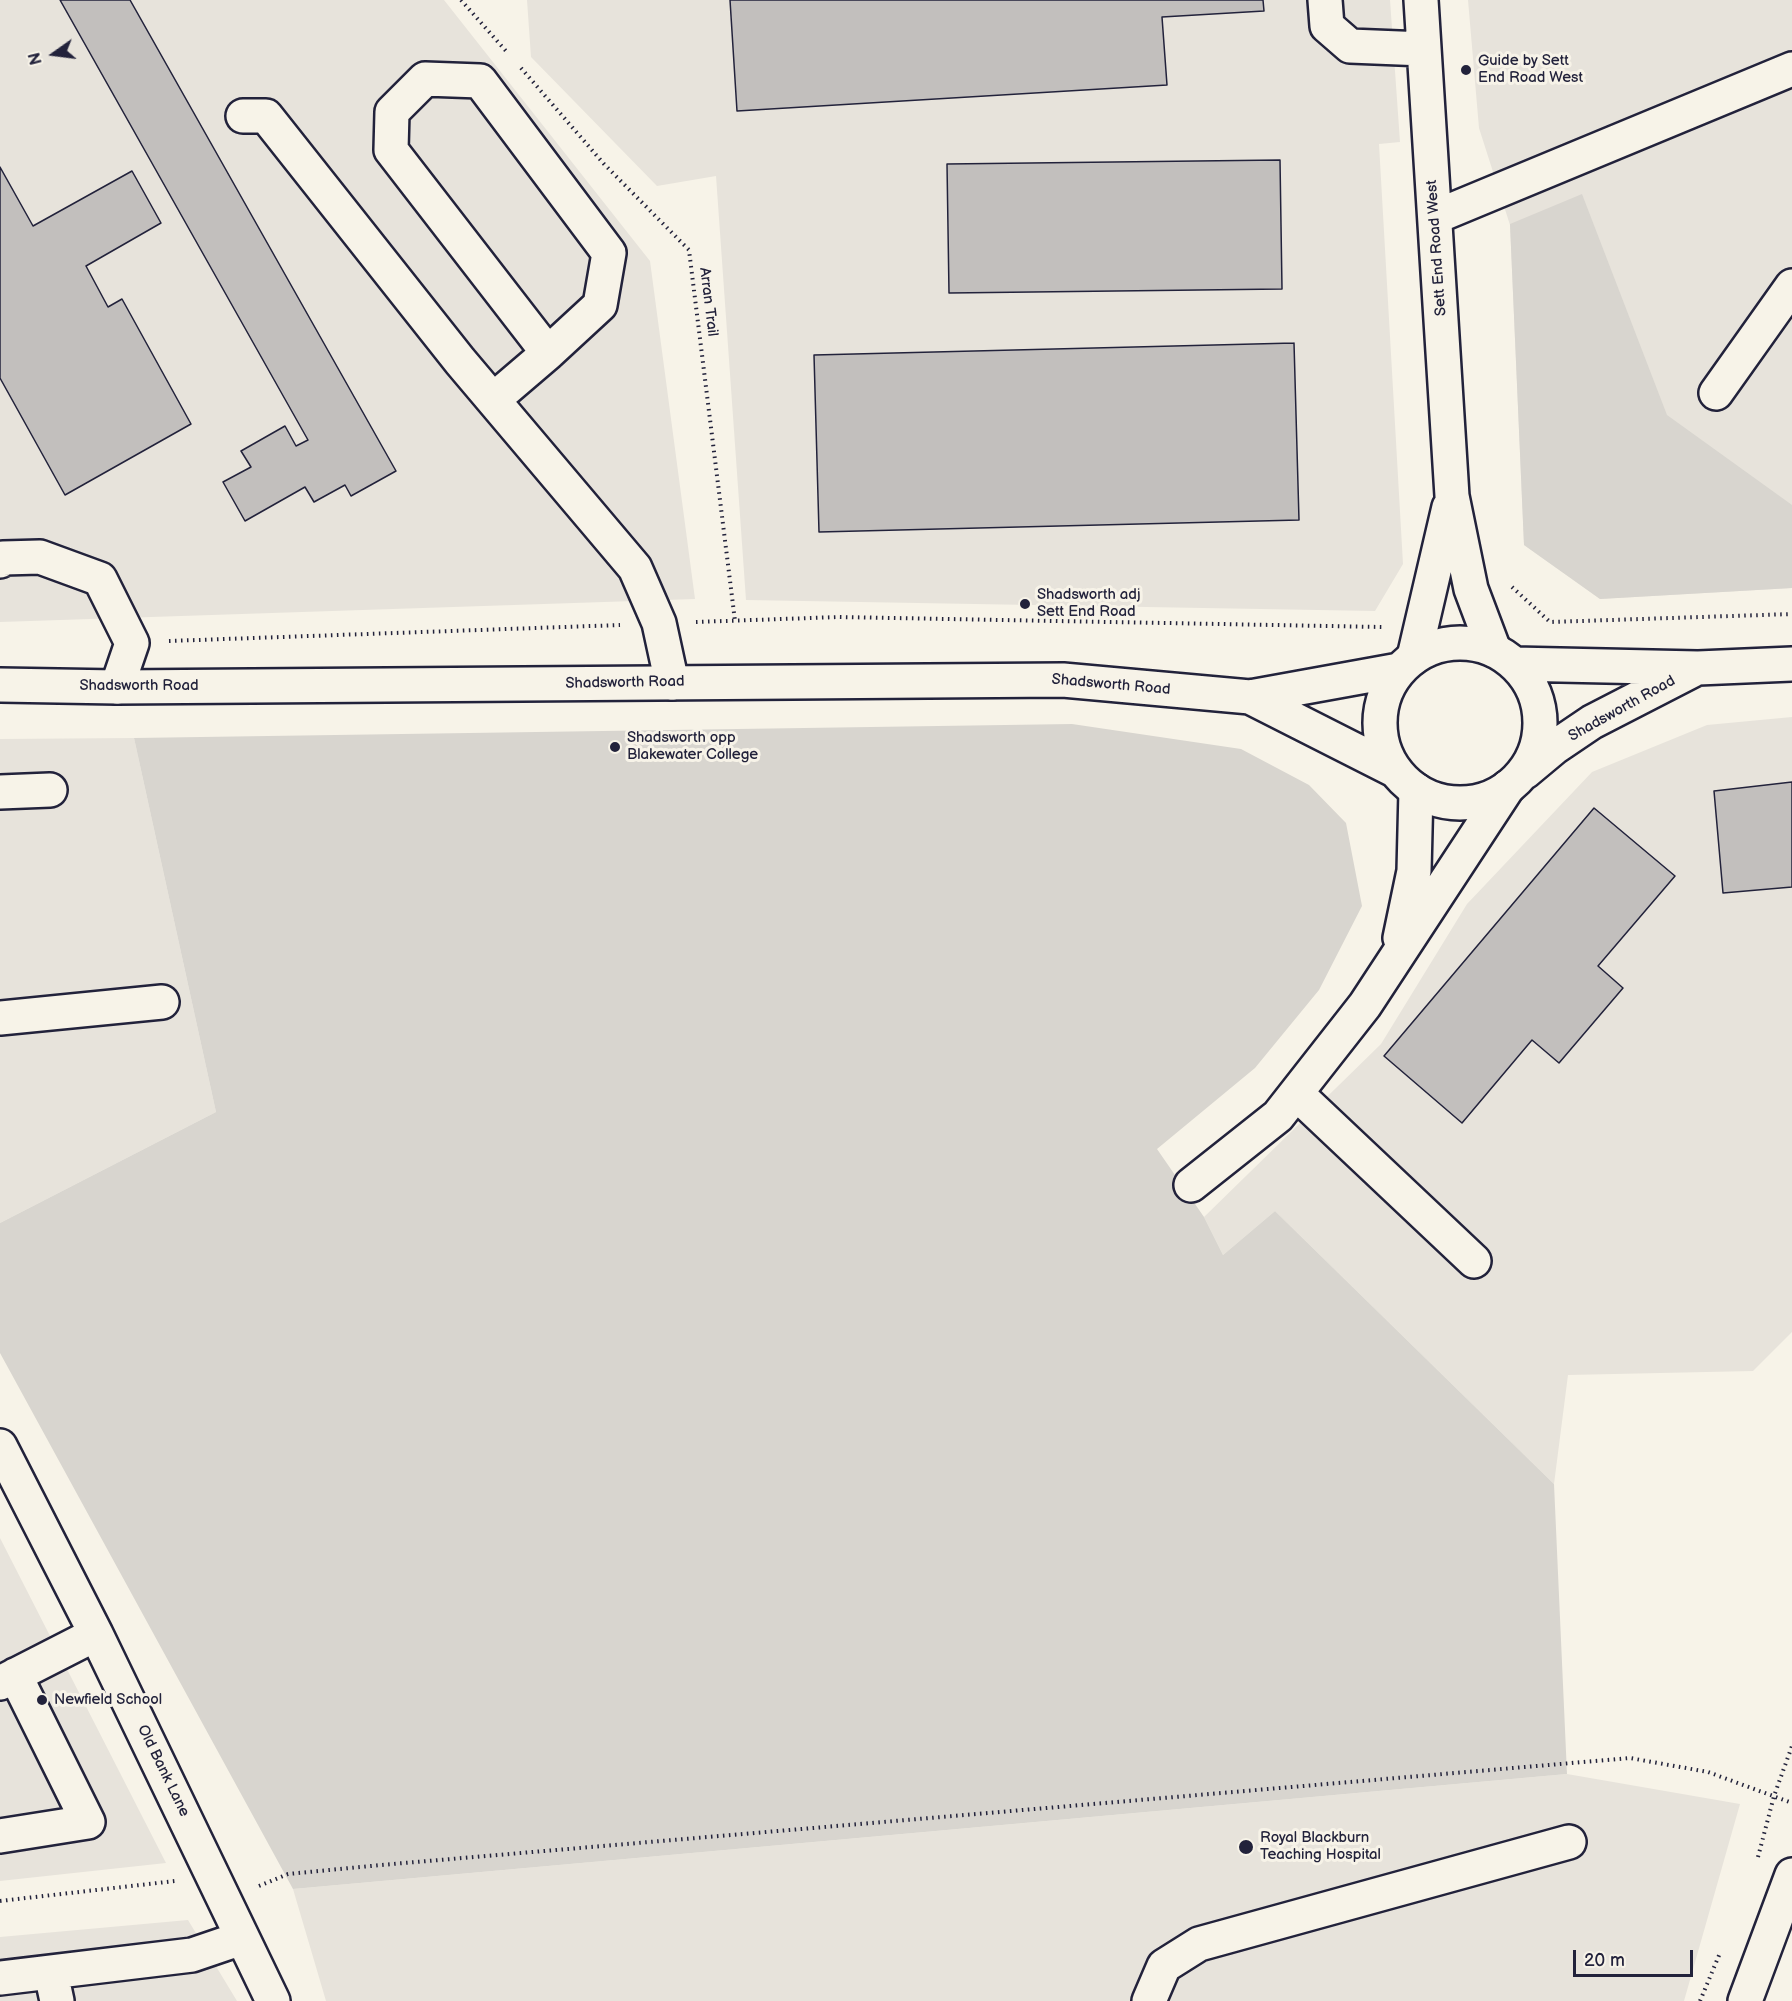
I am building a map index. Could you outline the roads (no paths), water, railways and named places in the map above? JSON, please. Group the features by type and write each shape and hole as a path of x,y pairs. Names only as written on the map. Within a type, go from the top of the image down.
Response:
{"main road":[{"path":"1325,0 1327,26 1350,46 1424,49"},
{"name":"Sett End Road West","path":"1421,0 1452,496 1471,589 1504,657"},
{"path":"1435,217 1792,69"},
{"path":"493,400 548,353 600,305 609,252 480,81 425,79 392,112 391,150 548,353"},
{"path":"243,116 266,116 493,400 635,568 659,623 672,683"},
{"path":"1716,393 1792,286"},
{"name":"Sett End Road West","path":"1407,663 1452,496"},
{"path":"0,561 3,558 40,557 100,579 132,643 117,687"},
{"name":"Shadsworth Road","path":"0,685 117,687 1063,680 1250,697 1407,663 1439,645 1467,643 1504,657 1698,668 1792,664"},
{"path":"1191,1185 1278,1116 1365,1005 1534,754 1540,730 1538,706 1529,683 1504,657"},
{"path":"1396,957 1414,871 1406,781 1383,747 1380,720 1385,693 1407,663"},
{"name":"Shadsworth Road","path":"1250,697 1438,800 1462,803 1487,799 1515,781 1555,747 1592,722 1698,668"},
{"path":"0,792 50,790"},
{"path":"0,1018 162,1002"},
{"path":"1296,1093 1474,1261"},
{"name":"Old Bank Lane","path":"0,1446 96,1634 273,2001"},
{"path":"0,1836 88,1822 8,1679 96,1634"},
{"path":"1149,2001 1164,1966 1198,1944 1569,1842"},
{"path":"1747,1999 1790,1888"},
{"path":"0,1977 54,1987 192,1955 242,1938"}],"place":[{"name":"Guide by Sett End Road West","path":"1466,70"},
{"name":"Shadsworth adj Sett End Road","path":"1025,604"},
{"name":"Shadsworth opp Blakewater College","path":"615,747"},
{"name":"Newfield School","path":"42,1700"},
{"name":"Royal Blackburn Teaching Hospital","path":"1246,1847"}]}
